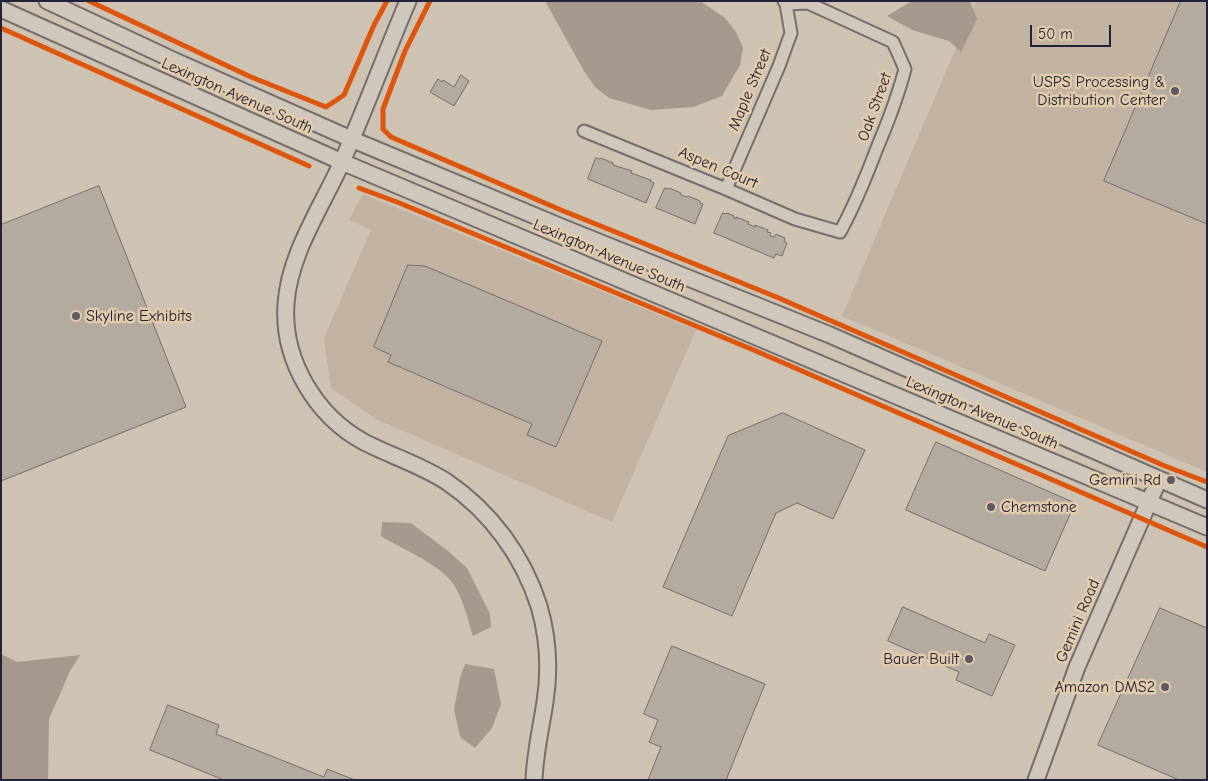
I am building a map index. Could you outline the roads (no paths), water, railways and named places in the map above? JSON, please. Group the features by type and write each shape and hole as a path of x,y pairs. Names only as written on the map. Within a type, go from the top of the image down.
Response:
{"street":[{"name":"Lexington Avenue South","path":"48,1 173,60 351,139 573,232 830,335 1207,500"},
{"path":"408,1 342,162 293,264 286,308 288,337 297,365 310,392 334,420 363,441 431,472 455,488 491,521 514,552 528,578 538,606 546,644 547,684 536,751 534,780"},
{"name":"Maple Street","path":"726,189 779,66 790,33 785,3"},
{"name":"Oak Street","path":"785,3 808,3 893,42 905,68 899,92 869,169 852,211 840,232"},
{"name":"Lexington Avenue South","path":"1,9 342,162 1207,527"},
{"name":"Aspen Court","path":"584,130 795,219 840,232"},
{"name":"Gemini Road","path":"1036,780 1077,667 1159,479"}],"place":[{"name":"USPS Processing & Distribution Center","path":"1175,91"},
{"name":"Skyline Exhibits","path":"76,316"},
{"name":"Gemini Rd","path":"1171,480"},
{"name":"Chemstone","path":"991,507"},
{"name":"Bauer Built","path":"969,659"},
{"name":"Amazon DMS2","path":"1165,687"}]}
